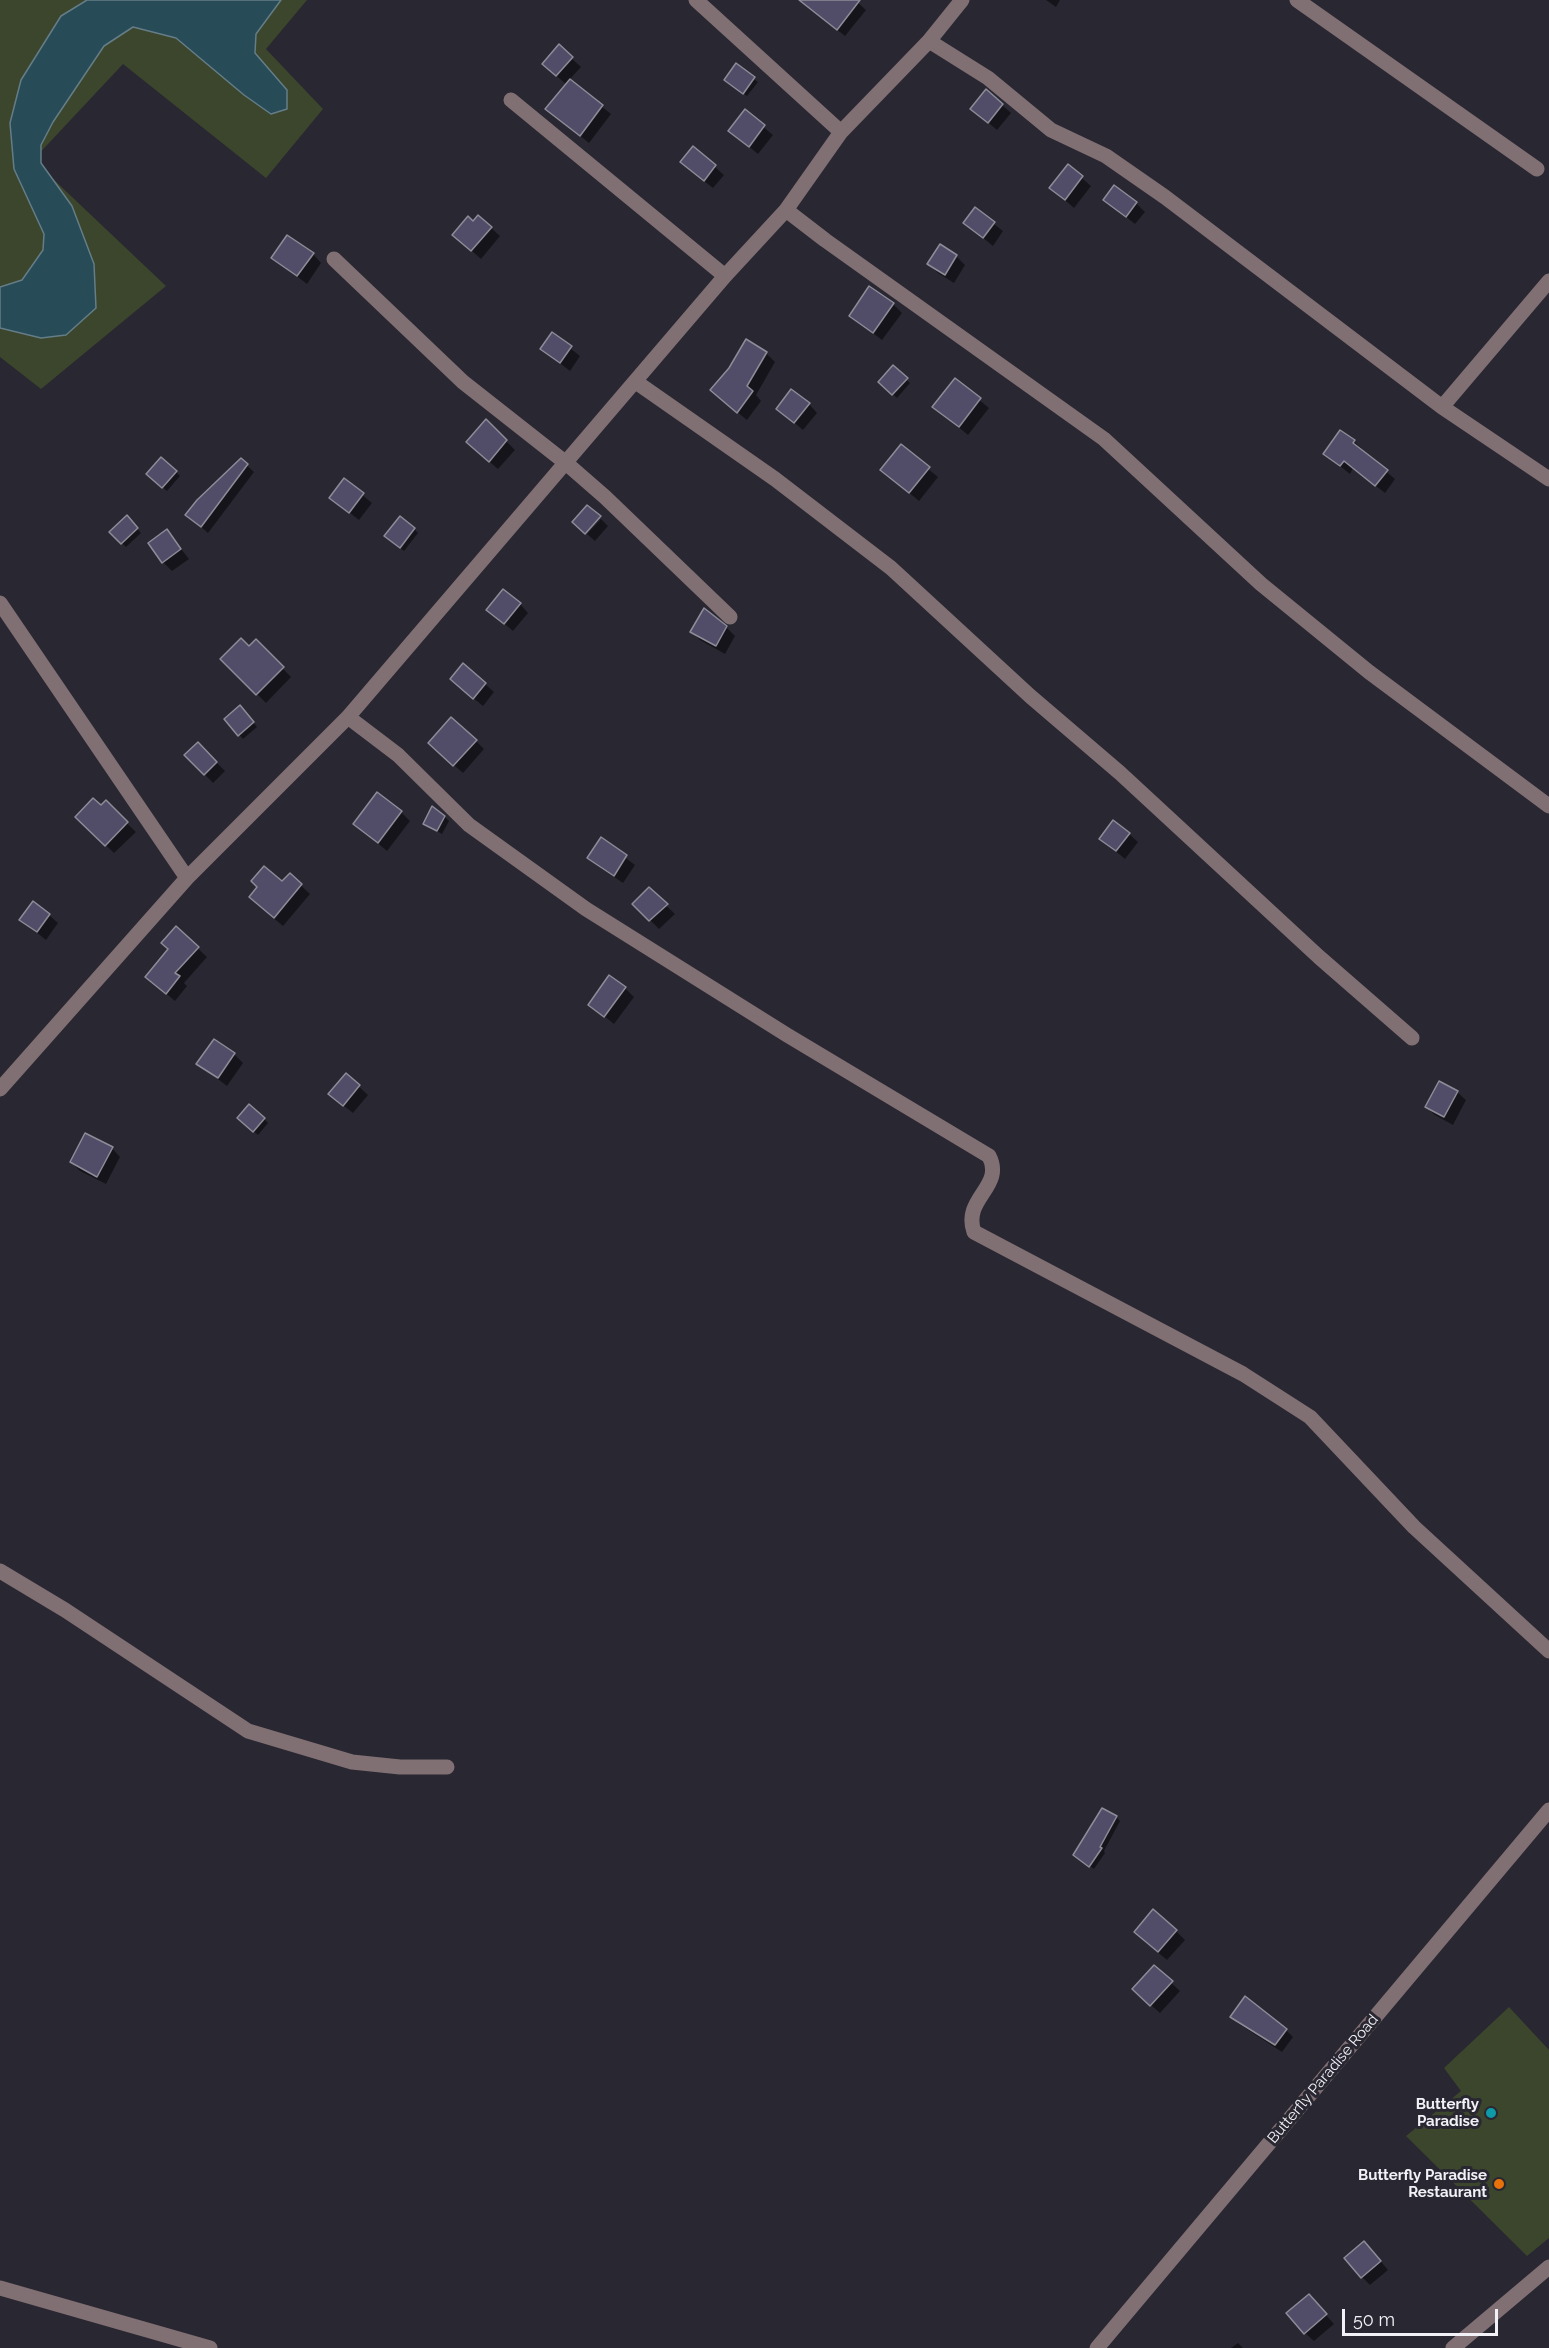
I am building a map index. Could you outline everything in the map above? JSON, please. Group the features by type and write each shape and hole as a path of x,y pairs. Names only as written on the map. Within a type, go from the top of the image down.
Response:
{"street":[{"path":"696,0 841,132"},
{"path":"0,1089 187,878 348,717 724,276 786,210 841,132 929,41 962,0"},
{"path":"1297,0 1537,169"},
{"path":"929,41 988,78 1051,130 1106,156 1165,197 1442,407 1549,479"},
{"path":"511,100 724,276"},
{"path":"786,210 1104,439 1140,475 1261,584 1369,672 1549,806"},
{"path":"334,260 463,382 605,497 730,617"},
{"path":"1442,407 1549,281"},
{"path":"636,381 775,479 891,568 1030,696 1120,773 1319,957 1412,1038"},
{"path":"0,603 187,878"},
{"path":"348,717 398,755 469,825 586,909 787,1035 989,1156 994,1166 992,1177 972,1211 970,1221 974,1232 1244,1374 1310,1417 1414,1527 1549,1651"},
{"path":"0,1571 65,1610 248,1731 351,1762 400,1767 447,1767"},
{"name":"Butterfly Paradise Road","path":"1097,2348 1549,1810"},
{"path":"1453,2348 1549,2267"},
{"path":"0,2288 210,2348"}],"green space":[{"path":"0,0 307,0 266,49 323,109 266,178 123,64 33,160 166,286 41,389 0,357"},
{"name":"Butterfly Paradise","path":"1509,2007 1549,2050 1549,2238 1527,2256 1406,2136 1461,2091 1444,2068"}],"water":[{"path":"87,0 281,0 256,34 255,53 287,90 287,109 271,114 244,95 176,38 133,27 104,46 53,122 41,145 41,163 72,206 94,264 96,308 66,335 41,338 0,328 0,287 22,280 43,250 44,234 14,169 10,123 21,80 61,16"}],"building":[{"path":"799,0 860,0 837,30"},
{"path":"559,44 573,57 556,76 542,64"},
{"path":"736,63 755,77 743,94 724,80"},
{"path":"570,79 603,105 580,136 545,109"},
{"path":"986,89 1003,104 988,123 970,109"},
{"path":"745,109 765,125 749,147 728,131"},
{"path":"693,146 716,165 704,181 680,162"},
{"path":"1068,164 1083,176 1065,200 1049,188"},
{"path":"1114,185 1137,202 1126,217 1103,200"},
{"path":"975,207 995,222 983,238 963,223"},
{"path":"478,215 492,227 471,251 452,235 468,216 473,221"},
{"path":"287,235 314,253 297,276 271,258"},
{"path":"940,244 957,255 945,275 927,264"},
{"path":"869,286 894,303 873,333 849,316"},
{"path":"552,332 572,346 560,363 540,349"},
{"path":"746,339 767,352 747,386 753,391 737,413 710,390 729,368"},
{"path":"893,365 908,378 892,395 878,382"},
{"path":"955,378 981,398 959,427 932,407"},
{"path":"791,389 810,403 794,423 776,409"},
{"path":"486,419 507,440 489,462 466,442"},
{"path":"1340,430 1355,440 1353,443 1388,470 1375,486 1344,461 1340,466 1323,454"},
{"path":"901,444 930,467 909,493 880,470"},
{"path":"161,457 177,471 162,488 146,474"},
{"path":"241,458 248,464 201,527 185,515 197,500"},
{"path":"344,478 364,493 349,513 329,498"},
{"path":"587,505 601,516 585,534 572,522"},
{"path":"127,515 138,528 121,544 109,532"},
{"path":"400,516 415,528 400,548 384,536"},
{"path":"167,529 181,549 162,563 148,543"},
{"path":"503,589 521,603 504,624 486,610"},
{"path":"704,608 727,626 716,646 690,632"},
{"path":"241,638 249,646 256,639 284,667 256,695 220,659"},
{"path":"463,663 486,683 473,699 450,679"},
{"path":"240,705 254,722 238,736 224,719"},
{"path":"451,717 477,740 453,766 428,743"},
{"path":"198,742 217,762 204,775 184,755"},
{"path":"377,792 402,811 378,843 353,824"},
{"path":"93,798 101,805 106,800 128,822 105,846 75,817"},
{"path":"432,806 445,816 437,831 423,824"},
{"path":"1113,820 1130,833 1116,851 1099,839"},
{"path":"601,837 627,855 614,876 587,858"},
{"path":"264,866 282,881 290,873 302,884 274,918 249,897 257,887 251,881"},
{"path":"649,887 668,904 649,921 632,904"},
{"path":"33,901 50,914 37,932 19,920"},
{"path":"176,926 199,947 175,973 180,976 166,994 145,977 168,949 161,943"},
{"path":"609,975 626,987 604,1017 588,1005"},
{"path":"214,1039 235,1053 218,1078 196,1064"},
{"path":"346,1073 360,1085 343,1106 328,1094"},
{"path":"1439,1081 1458,1091 1444,1117 1425,1107"},
{"path":"249,1104 265,1118 253,1132 237,1118"},
{"path":"85,1133 113,1147 97,1177 70,1162"},
{"path":"1102,1808 1117,1816 1100,1847 1102,1848 1089,1867 1073,1855"},
{"path":"1153,1909 1177,1930 1158,1952 1134,1932"},
{"path":"1154,1965 1173,1981 1150,2006 1132,1989"},
{"path":"1245,1996 1287,2029 1275,2045 1230,2017"},
{"path":"1364,2241 1381,2261 1361,2278 1344,2258"},
{"path":"1309,2294 1327,2314 1304,2334 1286,2313"}],"place":[{"name":"Butterfly Paradise","path":"1491,2113"},
{"name":"Butterfly Paradise Restaurant","path":"1499,2184"}]}
